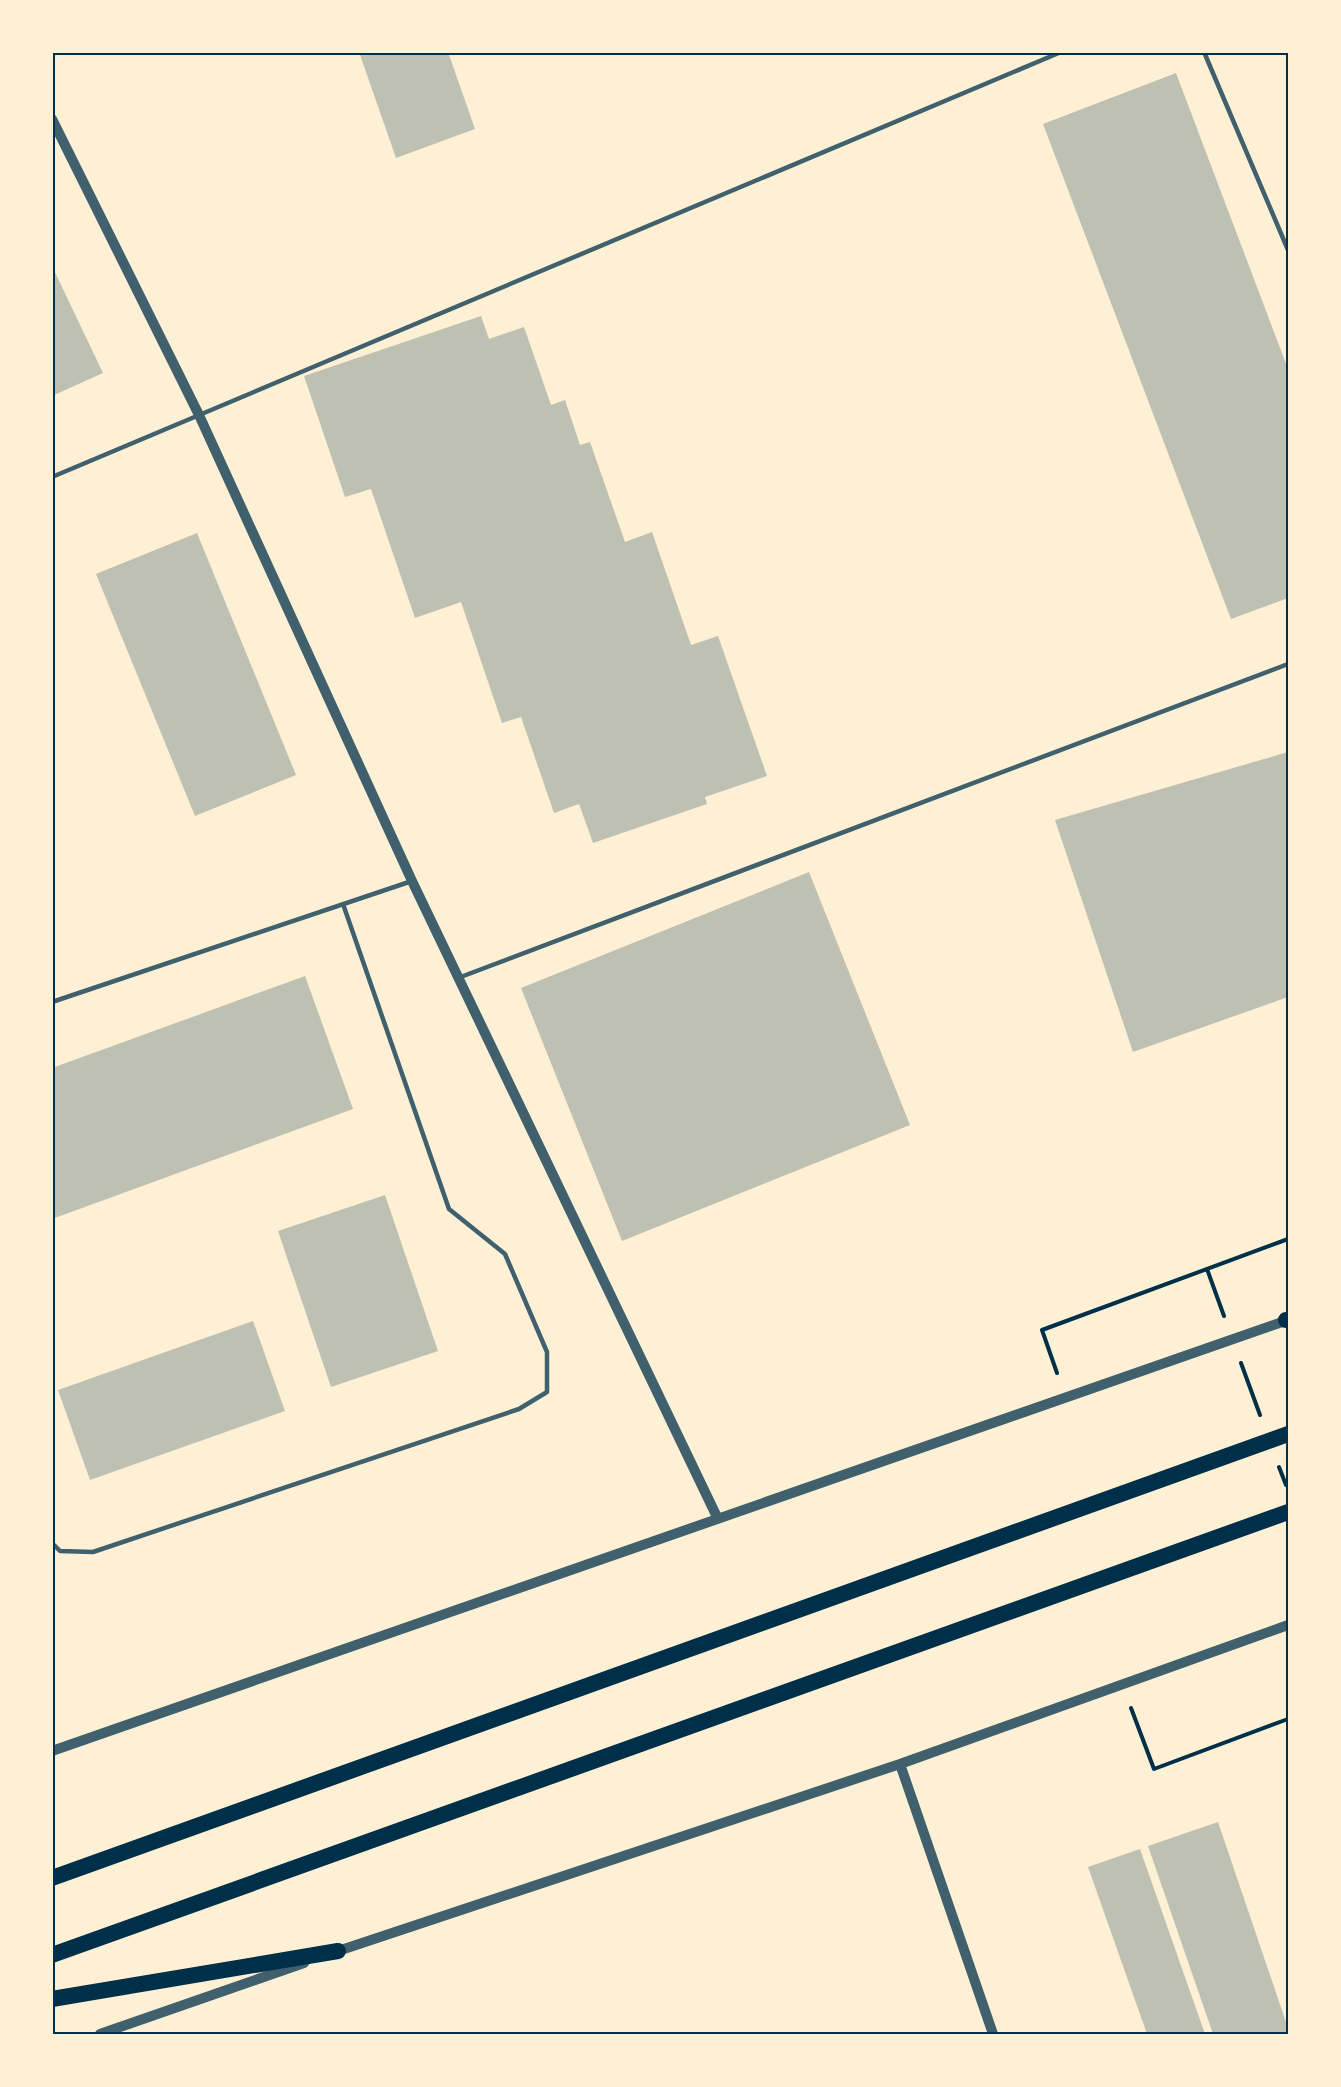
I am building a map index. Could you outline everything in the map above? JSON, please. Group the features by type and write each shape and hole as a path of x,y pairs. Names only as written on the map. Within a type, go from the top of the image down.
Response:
{"highway":[{"path":"52,1878 1288,1434"},
{"path":"52,1955 1288,1512"},
{"path":"52,1999 339,1951"}],"street":[{"path":"52,119 199,415 412,881 717,1517"},
{"path":"52,1750 1065,1395 1288,1320"},
{"path":"100,2034 339,1951 900,1764 1288,1625"},
{"path":"900,1764 993,2034"}],"lane":[{"path":"52,477 1061,52"},
{"path":"1204,52 1288,250"},
{"path":"458,978 1288,664"},
{"path":"52,1002 412,881"},
{"path":"52,1543 60,1551 93,1552 519,1409 547,1392 547,1352 505,1254 449,1209 343,904"}],"path":[{"path":"1065,1395 1042,1330 1288,1239"},
{"path":"1207,1269 1227,1325"},
{"path":"1240,1358 1264,1426"},
{"path":"1276,1459 1288,1493"},
{"path":"1122,1684 1154,1769 1288,1719"}],"building":[{"path":"359,52 448,52 475,129 396,158"},
{"path":"1176,73 1288,369 1288,598 1231,619 1043,124"},
{"path":"52,266 103,373 52,396"},
{"path":"481,316 489,339 524,327 551,405 565,400 580,445 590,442 625,542 652,532 691,645 718,636 767,776 705,797 707,804 593,843 579,804 554,813 521,717 502,723 461,602 415,618 371,489 345,497 304,376"},
{"path":"197,533 296,775 195,816 96,574"},
{"path":"1288,752 1288,997 1133,1052 1055,820"},
{"path":"809,872 910,1125 622,1241 521,988"},
{"path":"305,976 353,1109 52,1219 52,1068"},
{"path":"385,1195 438,1351 331,1387 278,1231"},
{"path":"253,1321 285,1411 90,1480 58,1390"},
{"path":"1218,1822 1288,2028 1288,2034 1213,2034 1148,1846"},
{"path":"1140,1849 1205,2034 1147,2034 1088,1867"}]}
